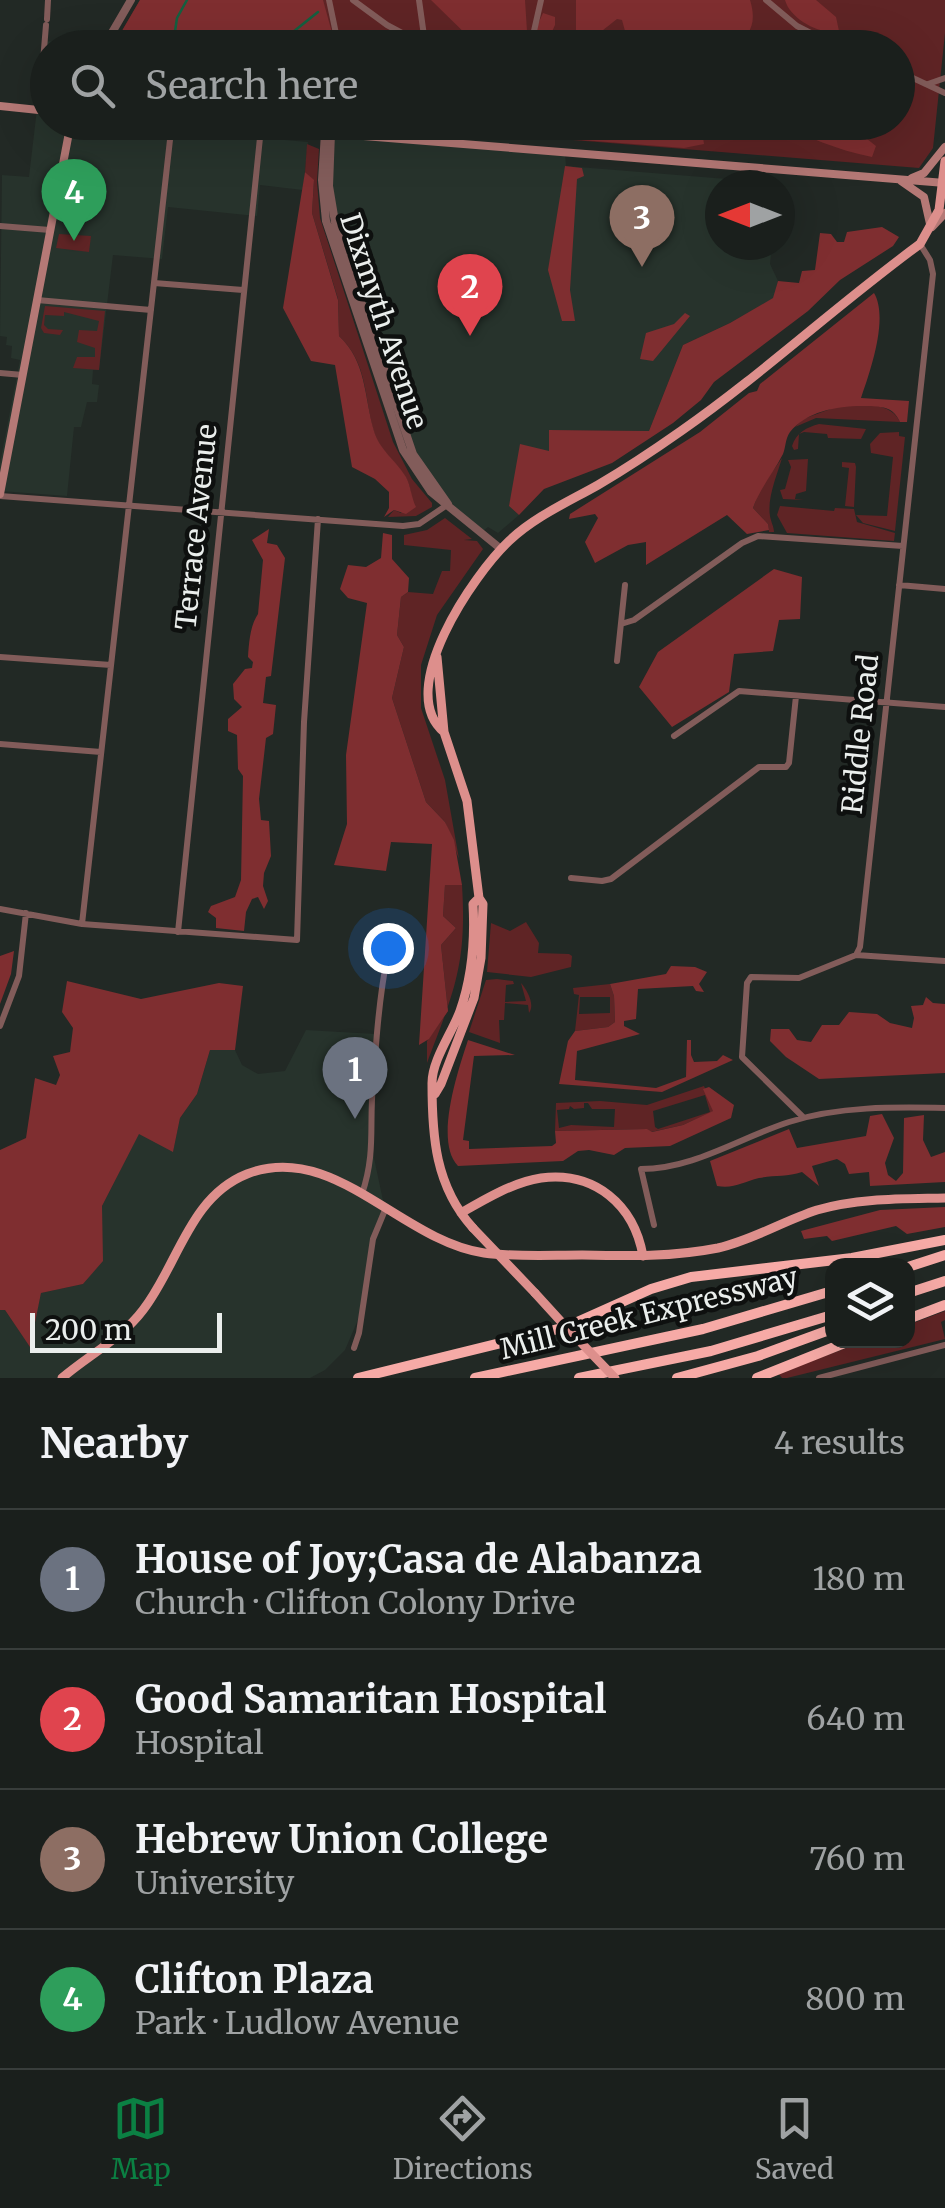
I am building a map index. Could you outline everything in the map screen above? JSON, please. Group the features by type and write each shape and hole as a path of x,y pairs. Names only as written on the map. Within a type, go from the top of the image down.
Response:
{"highway":[{"path":"358,1378 566,1327 671,1282 852,1258 945,1240"},
{"path":"915,1265 945,1255"},
{"path":"915,1291 945,1281"},
{"name":"Mill Creek Expressway","path":"475,1378 703,1329 825,1293"},
{"path":"915,1316 945,1305"},
{"name":"Mill Creek Expressway","path":"580,1378 711,1351 825,1317"},
{"path":"677,1378 758,1356 825,1332"},
{"path":"757,1378 832,1348"}],"main road":[{"path":"0,106 30,109"},
{"path":"0,495 68,140"},
{"path":"416,140 944,182"},
{"path":"897,179 919,176 945,147"},
{"path":"930,231 939,210 945,161"},
{"path":"897,179 924,198 930,231"},
{"path":"615,1378 473,1228 450,1195 436,1158 432,1083 467,983 474,937 473,904 479,898 470,815 444,732 436,726 429,692 430,669 451,619 501,549 539,518 630,466 686,428 920,244 945,212"},
{"path":"62,1378 136,1320 200,1211 215,1194 237,1179 271,1168 295,1167 321,1173 426,1234 484,1252 643,1256 718,1248 832,1206 867,1200 945,1198"},
{"path":"461,1213 532,1180 556,1178 578,1182 611,1197 631,1216 643,1256"}],"street":[{"path":"46,30 48,0"},
{"path":"114,30 131,0"},
{"path":"329,0 336,30"},
{"path":"354,0 395,30"},
{"path":"419,0 425,30"},
{"path":"534,30 542,0"},
{"path":"766,0 805,30"},
{"path":"915,78 945,93"},
{"path":"928,84 945,78"},
{"path":"82,924 170,140"},
{"name":"Terrace Avenue","path":"178,932 260,140"},
{"name":"Dixmyth Avenue","path":"327,140 322,180 326,220 403,450 419,479 439,500 501,549"},
{"path":"0,226 50,230"},
{"name":"Riddle Road","path":"856,955 860,947 933,274 920,244"},
{"path":"154,283 244,290"},
{"path":"37,300 151,310"},
{"path":"0,373 23,375"},
{"path":"0,495 411,526 430,519 448,504"},
{"path":"0,909 82,924 296,940 305,707 318,519"},
{"path":"621,624 634,620 742,543 758,536 903,546"},
{"path":"617,661 625,585"},
{"path":"899,586 945,589"},
{"path":"0,657 112,666"},
{"path":"674,736 738,690 945,708"},
{"path":"571,878 611,878 760,767 782,768 789,763 796,696"},
{"path":"0,744 101,752"},
{"path":"0,1026 16,985 26,913"},
{"path":"804,1118 742,1057 747,983 758,976 799,978 856,955 945,961"},
{"path":"362,1195 374,1145 372,1088 387,958"},
{"path":"654,1225 641,1169 681,1165 804,1118 882,1108 945,1108"},
{"path":"354,1348 373,1238 385,1210"},
{"path":"820,1378 945,1346"}],"shaded area":[{"path":"140,0 945,0 933,148 919,168 572,140 915,140 915,30 122,30"},
{"path":"140,0 323,0 331,30 122,30"},
{"path":"431,0 525,0 527,30 462,30"},
{"path":"576,0 750,0 753,20 749,30 625,30 622,20 617,19 603,30 576,30"},
{"path":"785,0 816,0 836,17 839,30 822,30 807,24"},
{"path":"543,13 555,17 553,30 535,30"},
{"path":"33,140 308,142 303,190 260,185 257,216 168,207 162,259 113,255 99,370 93,370 92,384 99,385 97,402 87,402 81,427 74,427 67,496 0,491 0,463 20,360 11,358 12,346 6,345 7,337 0,336 2,175 29,177"},
{"path":"331,140 413,140 565,153 566,166 705,177 705,260 770,260 778,281 774,298 683,345 649,431 550,430 549,451 515,483 509,506 519,515 498,533 488,527 482,532 448,504 419,466 333,216"},
{"path":"582,140 703,140 704,144 684,148"},
{"path":"816,140 868,140 876,146 872,157"},
{"path":"307,144 319,149 320,218 393,442 412,479 432,503 432,507 416,516 388,517 394,510 401,513 412,501 410,489 377,439 360,369 339,336 338,299 312,213 314,181 305,172"},
{"path":"565,166 582,168 584,176 577,179 570,290 575,321 562,321 548,270"},
{"path":"305,172 314,180 312,213 338,300 339,336 360,369 377,438 408,480 416,507 406,514 394,510 384,517 389,508 389,492 352,467 335,365 311,361 283,308"},
{"path":"882,227 899,237 893,246 840,280 808,311 714,382 701,400 673,423 612,463 544,489 519,515 509,506 520,444 549,451 549,430 649,431 683,345 773,298 778,281 799,283 802,271 815,270 820,233 844,242 847,232"},
{"path":"59,234 91,236 89,252 56,248"},
{"path":"874,293 879,330 861,398 909,401 907,422 900,422 894,413 874,406 815,414 790,432 783,454 753,508 769,530 747,534 727,515 646,565 646,542 628,545 595,563 585,542 598,518 595,514 569,519 570,514 757,391 760,384"},
{"path":"45,306 105,311 99,370 73,368 77,357 95,357 95,348 77,342 79,330 97,331 99,321 64,312 64,316 45,315 44,325 48,329 63,330 60,335 44,333 41,328"},
{"path":"685,313 690,316 653,361 640,359 646,333 674,324"},
{"path":"836,407 881,407 900,422 816,418 795,427 803,419"},
{"path":"819,424 866,429 861,439 800,434"},
{"path":"899,432 899,436 905,437 895,531 863,523 856,515 887,516 893,457 871,453 870,444 880,433"},
{"path":"782,458 770,502 774,532 769,532 768,524 753,508 760,489"},
{"path":"808,459 806,491 796,494 795,499 804,500 783,499 780,490 785,489 791,467 788,460"},
{"path":"842,462 855,463 854,507 845,506 849,468 842,467"},
{"path":"780,506 854,509 857,522 895,533 894,541 787,533 777,515"},
{"path":"445,518 472,539 464,540 477,541 483,549 437,615 421,665 421,708 445,780 459,859 445,822 426,802 392,698 404,647 397,635 401,597 408,592 433,594 442,571 450,571 451,550 404,545 404,535 427,530"},
{"path":"269,529 267,543 277,545 285,558 271,676 266,677 263,703 276,705 273,734 266,738 259,799 261,820 269,821 271,856 263,886 268,901 264,909 258,897 252,899 244,931 216,928 216,918 208,912 211,906 235,897 241,880 243,776 238,769 237,735 228,731 228,719 242,707 234,699 233,684 245,669 252,668 253,662 248,657 249,646 258,614 263,560 252,540"},
{"path":"383,533 392,535 392,559 409,578 408,592 401,597 397,635 404,647 392,698 426,802 445,822 454,840 462,885 445,885 443,916 456,928 441,945 448,1011 429,1039 419,1045 432,844 391,842 386,871 334,865 347,824 346,755 367,603 348,598 340,589 348,565 366,567 381,558"},
{"path":"774,569 802,577 800,619 779,620 773,651 734,654 729,692 672,727 639,687 658,652"},
{"path":"445,884 462,885 463,913 460,957 448,1007 441,945 456,928 443,916"},
{"path":"526,922 539,943 538,953 569,954 571,967 531,977 487,972 491,923 510,931"},
{"path":"14,951 11,974 0,1004 0,956"},
{"path":"671,966 707,972 699,984 704,992 693,986 638,989 636,1019 624,1021 624,1026 640,1034 577,1051 575,1080 656,1088 686,1077 687,1040 691,1040 694,1062 717,1061 723,1055 733,1060 662,1092 559,1084 568,1041 575,1031 608,1027 615,1022 610,984 666,974"},
{"path":"486,980 513,981 514,984 506,985 505,1002 526,1001 521,983 531,1006 529,1013 528,1005 505,1003 504,1020 499,1020 500,1043 469,1032"},
{"path":"67,981 141,999 219,983 243,986 235,1050 210,1050 197,1094 180,1118 173,1152 139,1134 102,1206 103,1261 83,1284 41,1293 30,1347 5,1310 0,1310 0,1150 26,1138 35,1078 56,1085 60,1075 53,1056 70,1052 73,1028 62,1012"},
{"path":"610,984 615,1022 608,1027 575,1031 579,995 574,994 573,988","holes":["580,997 610,997 610,1013 579,1014"]},
{"path":"926,997 933,1003 945,1004 945,1073 819,1079 770,1041 771,1029 789,1029 797,1040 811,1042 822,1025 839,1025 849,1012 877,1014 890,1023 912,1028 911,1006 923,1005"},
{"path":"445,1016 436,1038 427,1063 427,1041"},
{"path":"306,1030 375,1034 370,1139 385,1210 376,1229 363,1308 345,1350 325,1370 310,1378 0,1378 0,1310 5,1310 29,1345 41,1293 83,1284 102,1261 102,1206 139,1133 173,1151 180,1118 197,1094 210,1050 235,1050 242,1065 258,1074 285,1071"},
{"path":"468,1040 515,1055 474,1056 463,1140 469,1141 469,1149 552,1146 556,1143 555,1131 652,1132 683,1125 713,1111 703,1089 709,1087 734,1105 731,1118 670,1146 625,1148 614,1155 578,1151 563,1161 458,1166 451,1155 448,1123"},
{"path":"704,1086 714,1111 683,1125 651,1132 555,1131 556,1103 600,1101 647,1105","holes":["705,1095 710,1112 655,1127 653,1111","584,1103 592,1109 615,1109 614,1127 559,1128 557,1110 570,1106 584,1108"]},
{"path":"882,1114 894,1138 885,1163 888,1175 896,1181 903,1173 904,1118 924,1115 923,1140 931,1157 945,1152 945,1182 870,1186 869,1172 849,1174 845,1164 837,1159 812,1166 819,1186 802,1172 717,1186 710,1161 789,1129 797,1148 866,1136 870,1116"},
{"path":"945,1207 945,1227 907,1234 896,1226 832,1241 827,1236 804,1239 801,1231 880,1210"},
{"path":"945,1311 945,1320 941,1322 945,1339 915,1346 915,1322"},
{"path":"847,1348 909,1348 787,1378 778,1373"}],"waterway":[{"path":"175,30 187,0"},
{"path":"296,30 318,12"}],"place":[{"name":"Clifton Plaza","path":"74,241"},
{"name":"Hebrew Union College","path":"642,267"},
{"name":"Good Samaritan Hospital","path":"470,336"},
{"name":"House of Joy;Casa de Alabanza","path":"355,1119"}]}
